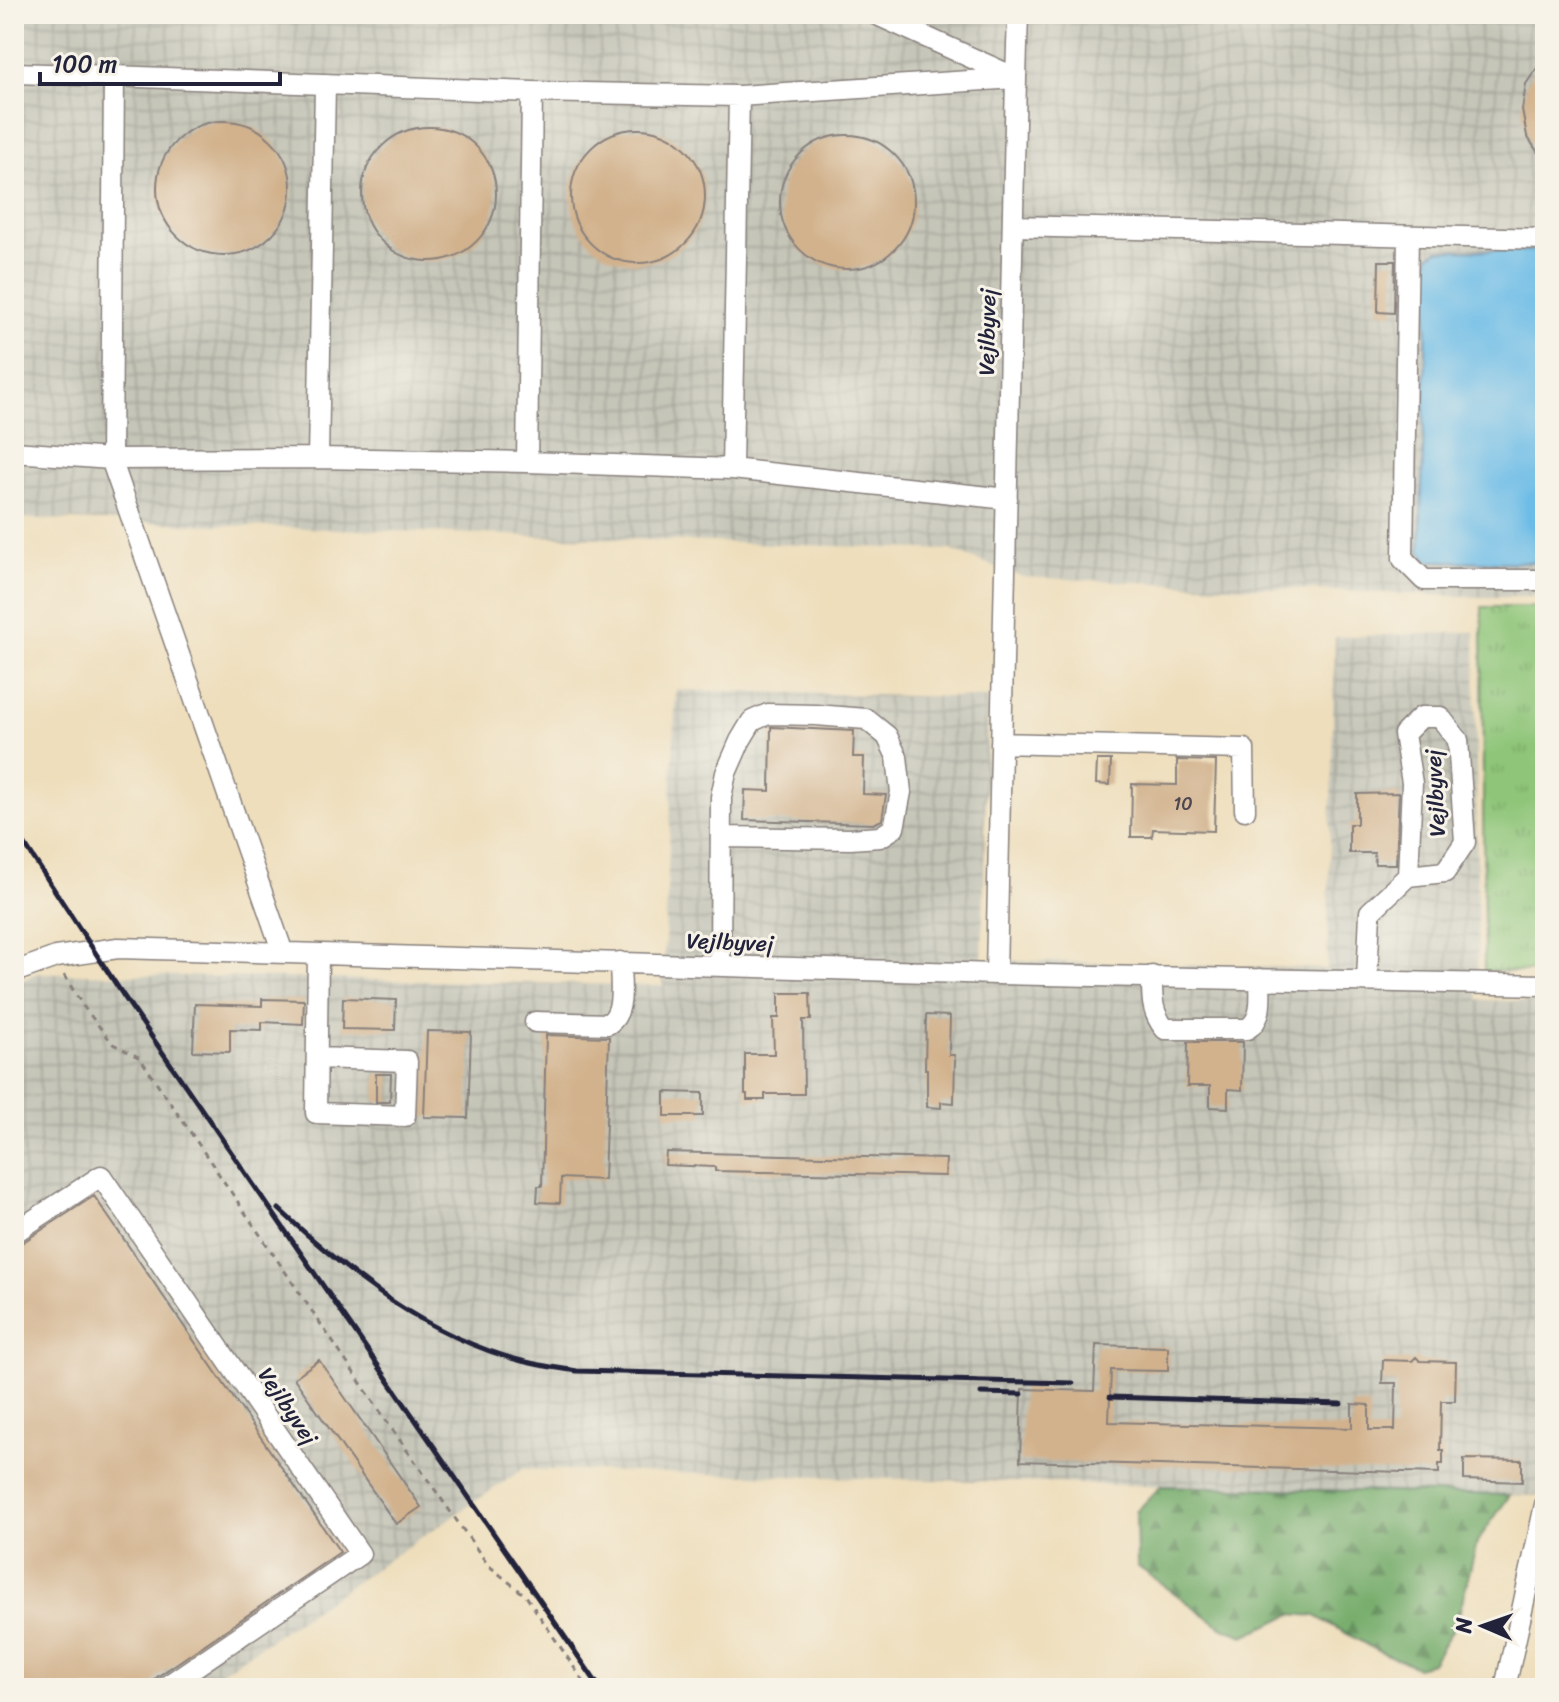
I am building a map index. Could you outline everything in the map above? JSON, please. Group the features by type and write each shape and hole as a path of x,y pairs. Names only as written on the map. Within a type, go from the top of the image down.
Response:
{"street":[{"path":"875,14 1016,78"},
{"name":"Vejlbyvej","path":"996,974 1018,14"},
{"path":"14,73 532,92 739,96 1016,78"},
{"path":"114,76 111,459 283,953"},
{"path":"318,458 325,85"},
{"path":"527,462 532,92"},
{"path":"732,469 739,96"},
{"path":"1013,226 1545,239"},
{"path":"1408,236 1403,559 1424,580 1545,580"},
{"path":"14,452 111,459 318,458 732,469 1007,499"},
{"path":"720,966 721,797 726,773 752,721 768,714 866,719 887,736 897,757 901,792 894,828 880,837 721,837"},
{"name":"Vejlbyvej","path":"1421,717 1440,717 1458,740 1465,842 1445,872 1408,876 1412,783 1404,734 1421,717"},
{"path":"1001,743 1244,749 1245,810"},
{"path":"1367,981 1370,912 1408,876"},
{"name":"Vejlbyvej","path":"14,972 56,957 118,948 996,974 1545,985"},
{"path":"317,1058 407,1061 405,1116 316,1113 318,954"},
{"path":"535,1022 608,1024 615,1020 619,1009 620,962"},
{"path":"1152,976 1156,1019 1165,1029 1247,1029 1254,1025 1259,1016 1260,979"},
{"name":"Vejlbyvej","path":"14,1233 101,1176 360,1554 164,1688"},
{"path":"1505,1688 1545,1505"}],"path":[{"path":"56,957 83,1006 113,1044 140,1058 479,1553 488,1565 526,1596 588,1688"}],"shaded area":[{"path":"14,14 1545,14 1545,597 1476,597 1023,577 950,550 14,518"},
{"path":"1475,632 1478,1000 1545,1002 1545,1458 1539,1496 523,1469 198,1688 14,1688 14,985 36,973 663,986 676,690 988,698 982,960 1327,969 1335,637"}],"green space":[{"path":"1482,607 1545,607 1545,972 1484,971"},
{"path":"1161,1486 1510,1495 1477,1542 1457,1622 1432,1663 1417,1667 1378,1651 1315,1616 1292,1614 1244,1636 1223,1628 1137,1566 1136,1512"}],"water":[{"path":"1438,250 1545,251 1545,563 1428,561 1420,550 1429,256"}],"building":[{"path":"1545,56 1545,163 1527,136 1522,110 1526,84"},
{"path":"224,121 250,126 271,141 286,162 291,188 286,214 271,235 250,250 224,255 198,250 177,235 162,214 157,188 162,162 177,141 198,126"},
{"path":"429,127 455,132 476,147 491,168 496,194 491,220 476,241 455,256 429,261 403,256 382,241 367,220 362,194 367,168 382,147 403,132"},
{"path":"638,129 664,134 685,149 700,170 705,196 700,222 685,243 664,258 638,263 612,258 591,243 576,222 571,196 576,170 591,149 612,134"},
{"path":"847,135 873,140 894,155 909,176 914,202 909,228 894,249 873,264 847,269 821,264 800,249 785,228 780,202 785,176 800,155 821,140"},
{"path":"1379,261 1395,261 1394,313 1378,312"},
{"path":"771,727 854,731 853,757 864,757 863,794 886,795 882,820 873,824 744,820 745,790 770,791"},
{"path":"1097,760 1111,760 1110,785 1096,784"},
{"path":"1177,760 1216,761 1214,831 1153,829 1152,837 1131,837 1132,784 1177,785"},
{"path":"1399,793 1396,864 1375,864 1374,853 1349,853 1349,824 1357,824 1357,794"},
{"path":"779,993 810,993 811,1020 803,1020 804,1094 765,1094 765,1100 747,1100 745,1054 774,1054 773,1018 779,1018"},
{"path":"343,998 396,1000 395,1030 342,1029"},
{"path":"262,999 304,1000 303,1024 262,1022 262,1030 230,1029 230,1052 193,1051 195,1004 262,1006"},
{"path":"926,1015 950,1016 949,1055 954,1055 955,1059 954,1103 941,1102 941,1108 927,1107"},
{"path":"427,1031 471,1032 468,1118 424,1117"},
{"path":"546,1035 609,1037 604,1180 561,1178 560,1203 537,1202 538,1186 542,1186"},
{"path":"1188,1042 1243,1042 1242,1090 1228,1089 1228,1108 1210,1107 1210,1086 1187,1086"},
{"path":"376,1074 391,1074 390,1102 376,1102"},
{"path":"665,1092 703,1093 703,1116 665,1116"},
{"path":"666,1152 946,1159 945,1176 715,1171 715,1167 665,1165"},
{"path":"94,1196 340,1552 157,1677 149,1688 14,1688 14,1303 22,1298 14,1287 14,1248"},
{"path":"1096,1345 1168,1347 1168,1371 1111,1370 1109,1422 1352,1428 1352,1404 1369,1405 1369,1430 1395,1430 1396,1383 1382,1383 1383,1360 1412,1361 1416,1357 1420,1361 1456,1362 1455,1401 1441,1401 1440,1450 1443,1450 1443,1464 1439,1464 1439,1473 1020,1461 1022,1389 1094,1391"},
{"path":"319,1360 421,1507 396,1524 294,1378"},
{"path":"1464,1459 1522,1460 1522,1482 1464,1480"}],"railway":[{"path":"14,828 123,995 600,1688"},
{"path":"279,1209 362,1280 422,1320 487,1350 522,1361 577,1371 1073,1383"},
{"path":"981,1393 1022,1394"},
{"path":"1110,1397 1341,1404"}]}
